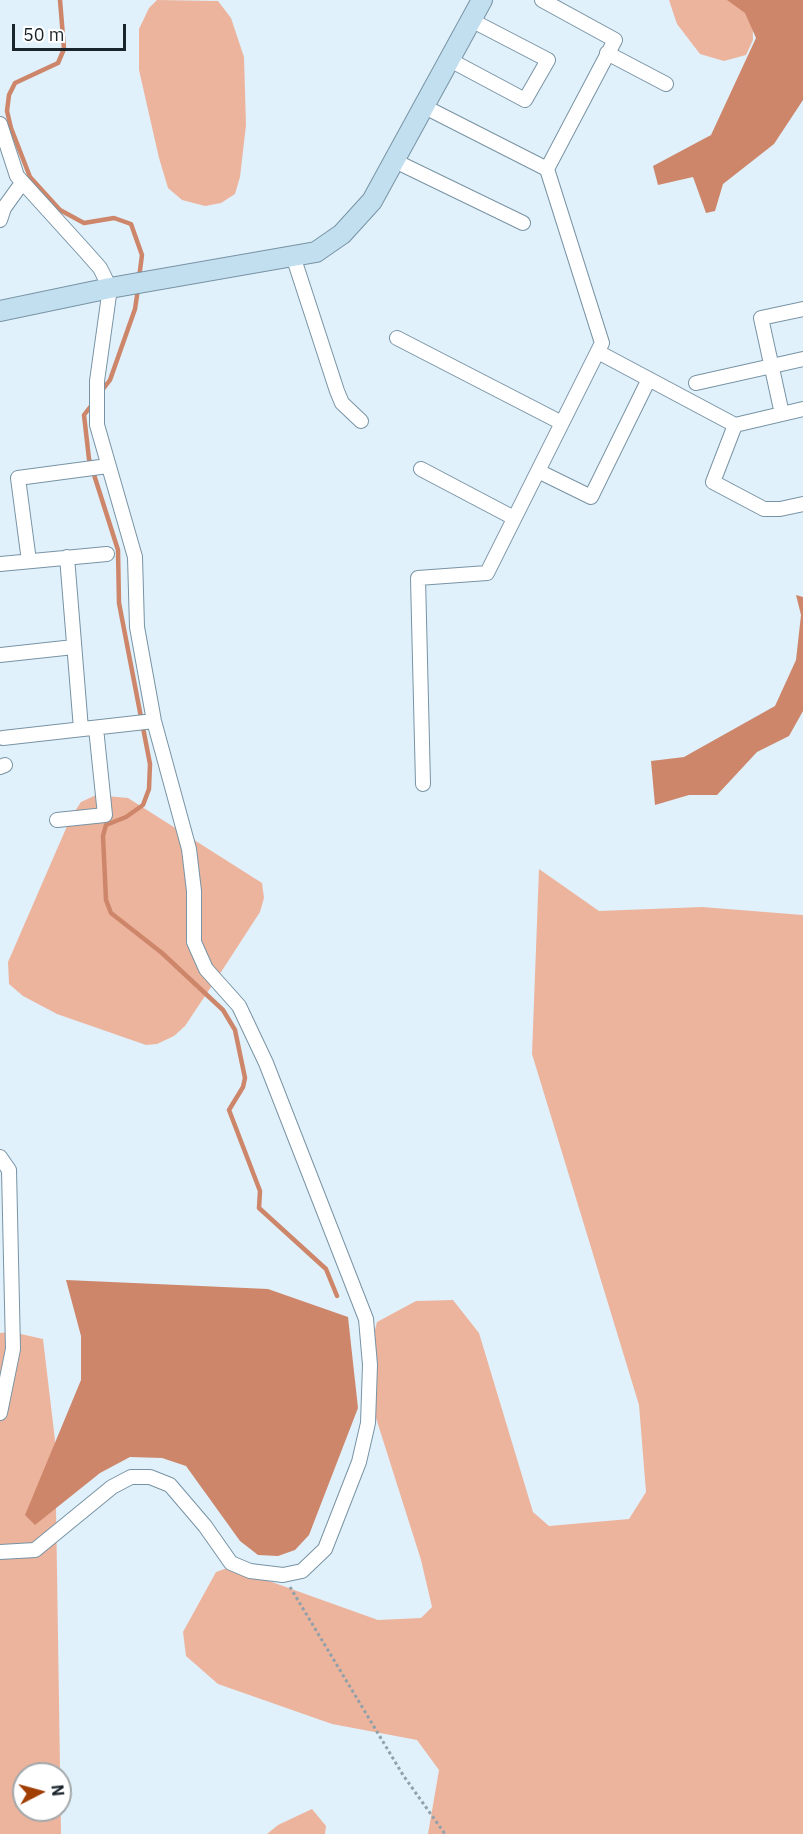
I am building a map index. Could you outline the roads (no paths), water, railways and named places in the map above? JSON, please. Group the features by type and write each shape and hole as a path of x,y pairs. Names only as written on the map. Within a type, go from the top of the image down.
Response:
{"street":[{"path":"0,311 110,288 316,252 342,234 372,201 482,0"},
{"path":"423,784 418,578 487,573 602,343 547,169 615,40 542,0"},
{"path":"450,60 525,100 549,60 471,20"},
{"path":"607,53 666,84"},
{"path":"425,106 547,169"},
{"path":"0,124 17,176 85,250 106,278 110,288 98,381 97,425 135,557 137,627 154,721 189,849 194,891 194,942 206,969 239,1006 251,1029 366,1319 370,1365 368,1423 359,1462 325,1549 302,1571 282,1575 250,1571 231,1563 205,1526 170,1485 150,1477 131,1477 112,1487 35,1550 0,1552"},
{"path":"395,161 524,223"},
{"path":"0,220 4,208 22,183"},
{"path":"293,256 342,403 362,421"},
{"path":"782,414 761,318 803,309"},
{"path":"397,338 562,423"},
{"path":"598,352 735,424 803,409"},
{"path":"696,383 803,358"},
{"path":"538,471 591,497 650,379"},
{"path":"735,424 713,482 764,509 780,509 803,504"},
{"path":"28,561 18,478 108,466"},
{"path":"421,469 514,518"},
{"path":"0,564 107,554"},
{"path":"67,557 81,729"},
{"path":"0,655 74,647"},
{"path":"3,738 154,721"},
{"path":"57,820 105,815 96,728"},
{"path":"0,1157 9,1170 8,1212 13,1289 13,1349 0,1413"}],"waterway":[{"path":"60,0 64,49 58,63 15,83 9,95 7,111 11,128 30,177 60,210 84,223 114,218 131,224 142,255 139,278"},
{"path":"100,393 110,380 135,309 138,289"},
{"path":"94,402 84,415 89,459 118,550 119,603 150,764 149,789 143,805 126,817 106,825 103,836 106,900 111,913 162,953 223,1010 235,1030 245,1078 243,1087 229,1110 260,1191 259,1208 326,1269 337,1296"}]}
